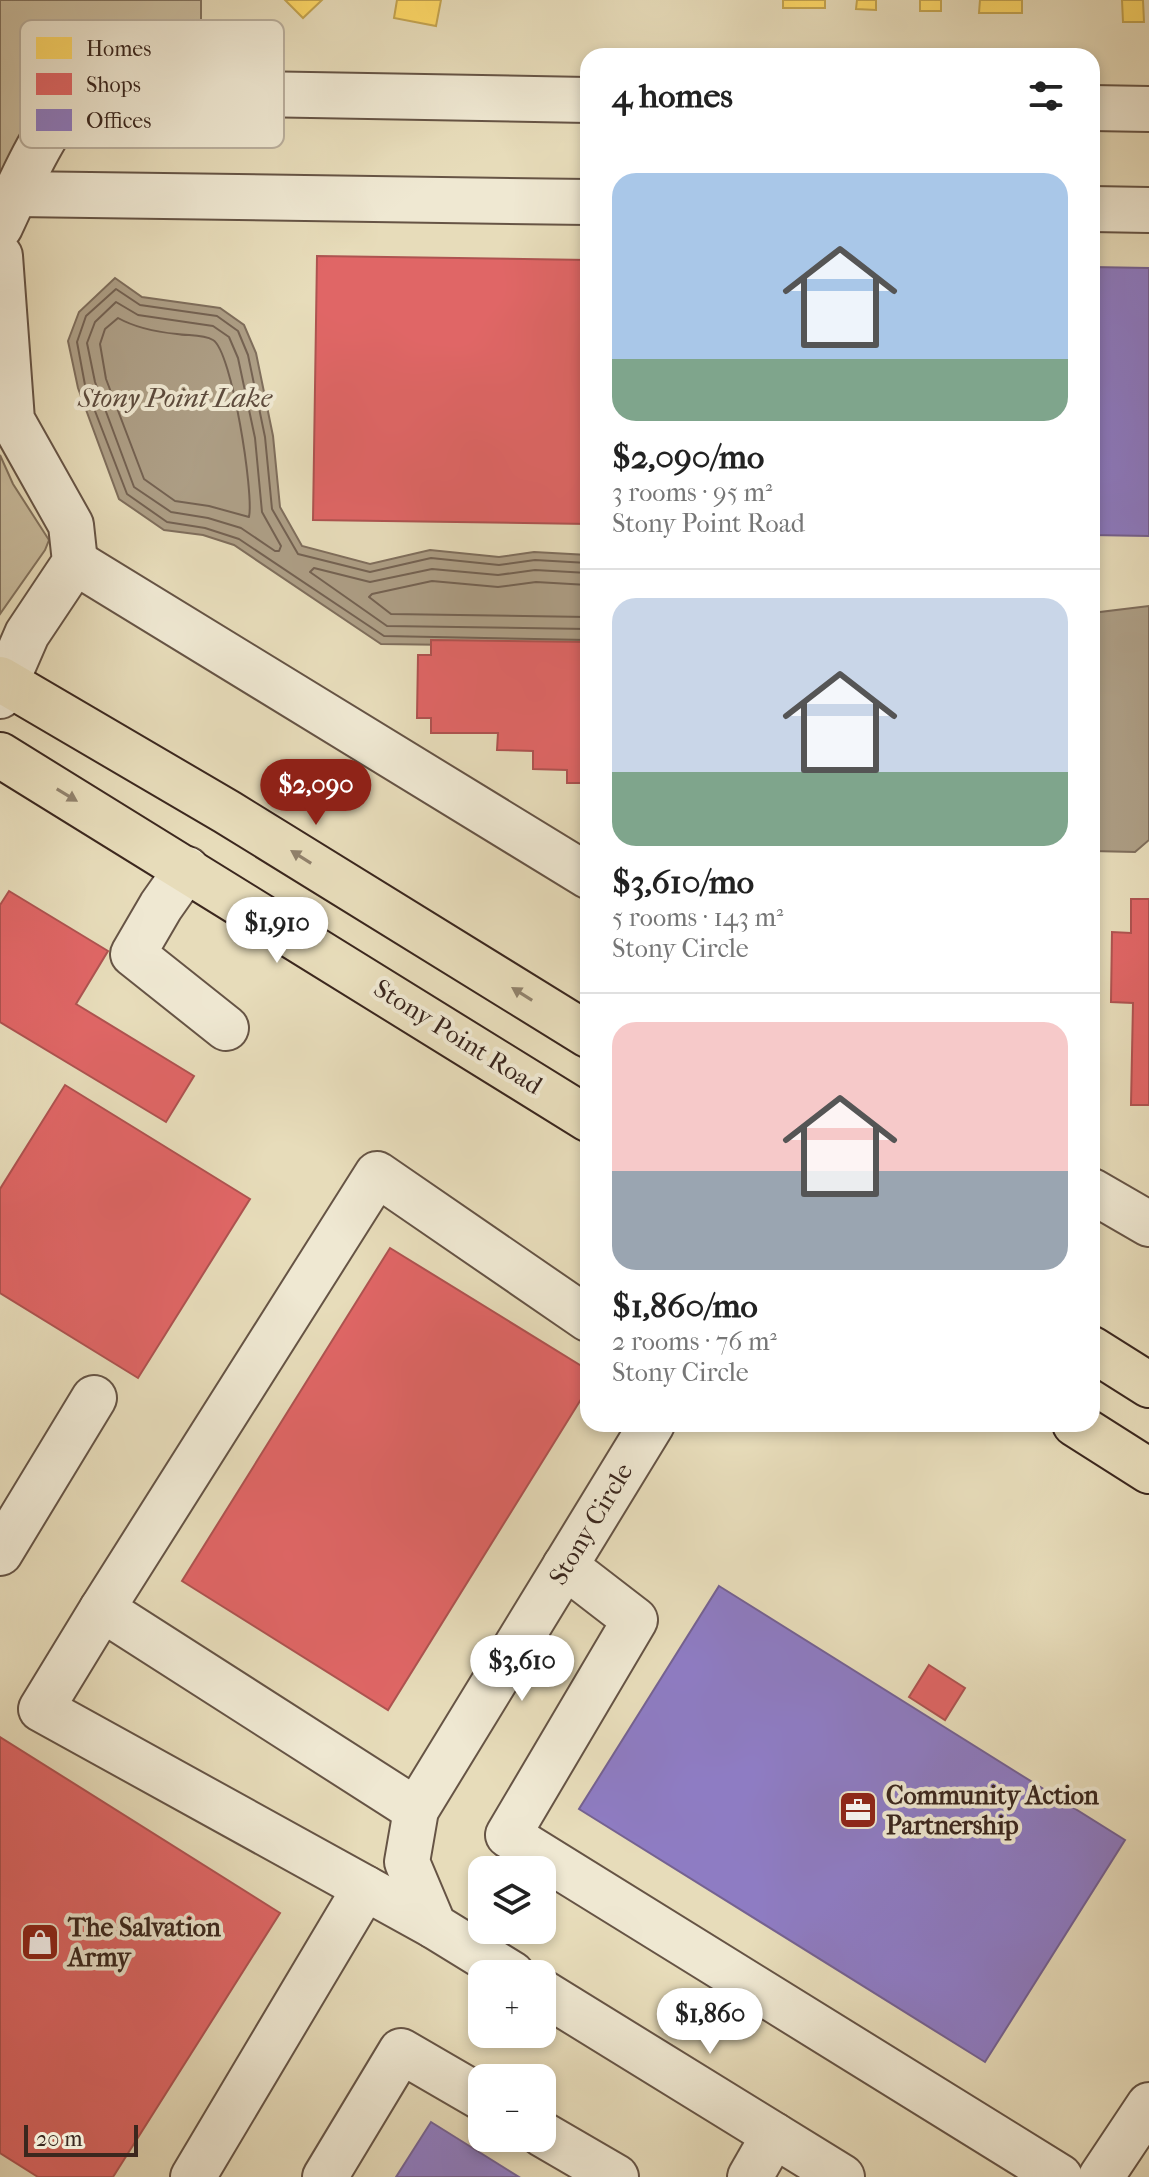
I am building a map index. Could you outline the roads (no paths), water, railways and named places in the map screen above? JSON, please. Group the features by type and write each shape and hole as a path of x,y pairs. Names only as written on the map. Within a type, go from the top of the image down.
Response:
{"main road":[{"path":"2,686 227,812 580,1030"},
{"name":"Stony Point Road","path":"0,755 580,1114"},
{"path":"1100,1354 1149,1385"},
{"path":"1088,1432 1149,1471"}],"street":[{"path":"284,95 580,100"},
{"path":"1100,108 1149,109"},
{"path":"40,148 8,211 580,202"},
{"path":"1100,209 1149,210"},
{"path":"0,256 12,420 71,525 75,562 27,634 2,686"},
{"path":"75,562 580,871"},
{"path":"187,869 133,954 226,1028"},
{"path":"489,1960 434,1926 41,1709 377,1174 580,1314"},
{"path":"1100,1196 1149,1224"},
{"path":"0,1553 94,1398"},
{"name":"Stony Circle","path":"434,1926 407,1862 416,1810 647,1432"},
{"path":"565,1566 635,1620 508,1835 1060,2177"},
{"path":"102,1609 416,1810"},
{"path":"193,2177 365,1888"},
{"path":"556,2001 842,2177"},
{"path":"325,2177 401,2051 468,2090"},
{"path":"1101,2177 1149,2105"},
{"path":"750,2177 774,2135"},
{"path":"556,2142 616,2177"}],"water":[{"name":"Stony Point Lake","path":"115,278 142,297 220,308 244,325 256,353 273,436 280,507 302,546 370,564 430,550 499,557 534,552 580,555 580,647 381,644 234,545 203,535 164,530 119,499 78,388 68,341 79,312"},
{"path":"1149,606 1149,840 1135,852 1100,851 1100,612"}],"place":[{"name":"Community Action Partnership","path":"858,1810"},
{"name":"The Salvation Army","path":"40,1942"}]}
